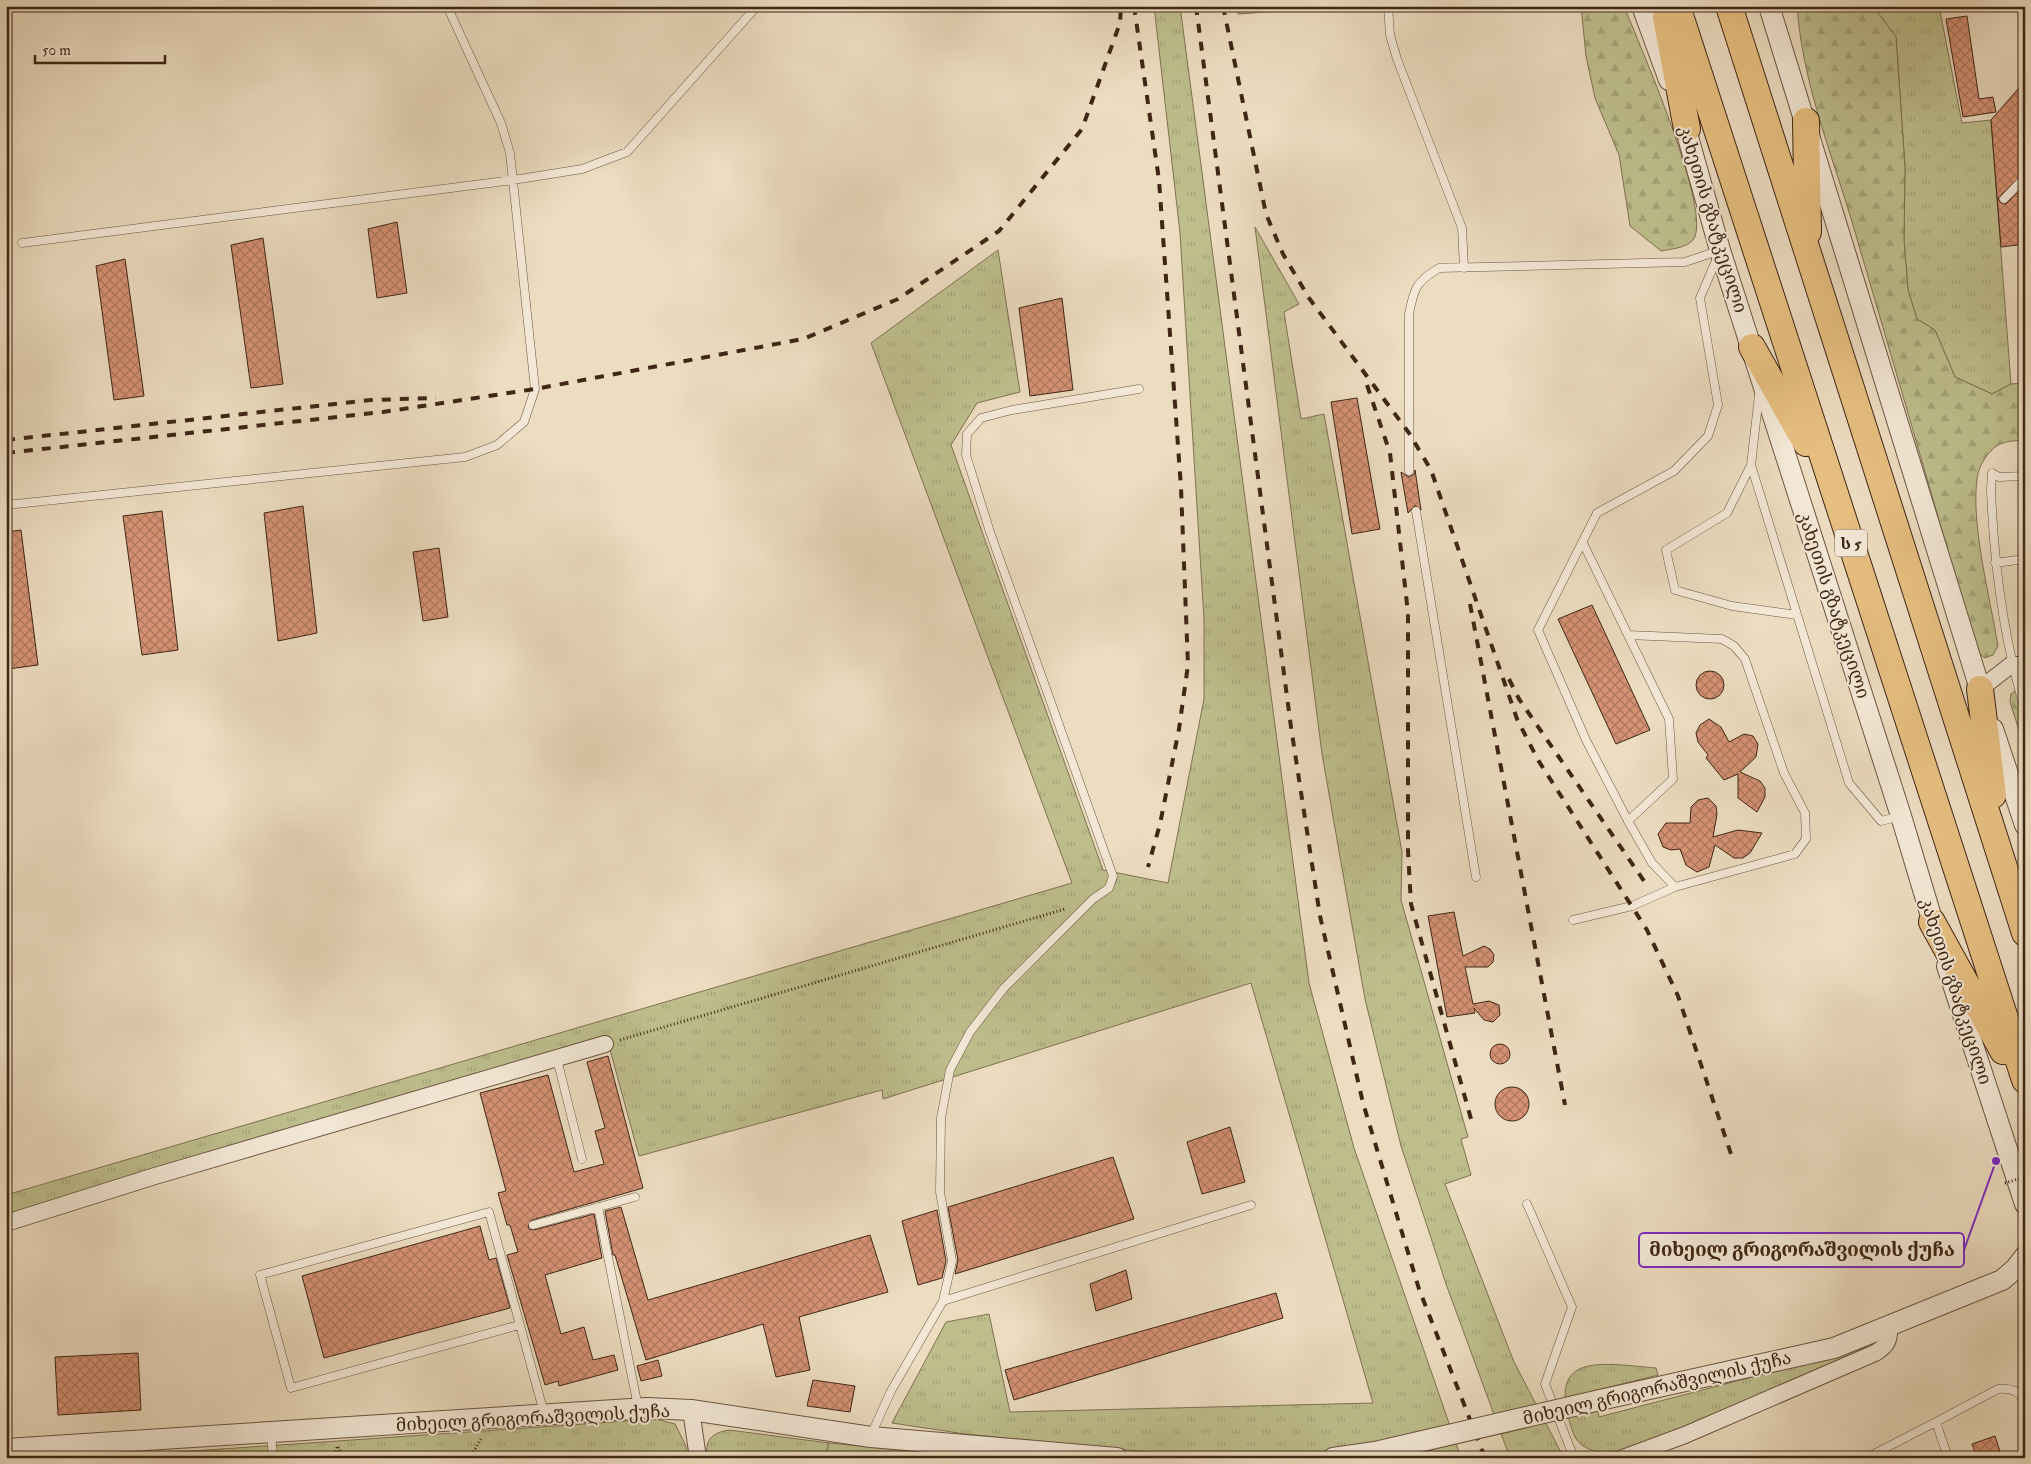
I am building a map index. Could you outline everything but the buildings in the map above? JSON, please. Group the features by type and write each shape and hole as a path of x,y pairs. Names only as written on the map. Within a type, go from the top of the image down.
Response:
{"highway":[{"path":"1664,6 1687,128"},
{"name":"კახეთის გზატკეცილი","path":"1677,6 2025,1080"},
{"path":"1729,6 2025,933"},
{"path":"1806,121 1808,258"},
{"path":"1752,348 1835,495"},
{"path":"1980,689 2002,860"},
{"path":"1932,922 2025,1091"}],"street":[{"name":"კახეთის გზატკეცილი","path":"1642,6 1687,128 1720,250 1901,816 1932,922 2025,1204"},
{"path":"1770,6 1980,689 2025,825"},
{"path":"1781,6 1787,62"},
{"path":"1980,689 2018,665"},
{"path":"6,1223 155,1176 605,1044"},
{"path":"2002,1280 2015,1270 2025,1256"},
{"path":"2002,1280 2025,1280"},
{"name":"მიხეილ გრიგორაშვილის ქუჩა","path":"1333,1458 1375,1452 1834,1348 2002,1280"},
{"path":"1622,1458 1685,1435 1876,1353 1885,1347 1889,1337 1889,1326"},
{"name":"მიხეილ გრიგორაშვილის ქუჩა","path":"6,1449 80,1452 271,1433 638,1409 691,1410 870,1437 1117,1458"},
{"path":"691,1410 698,1458"}],"lane":[{"path":"6,505 465,457 497,445 524,422 534,389 510,153 501,123 447,6"},
{"path":"22,243 513,180 582,169 627,152 757,6"},
{"path":"1388,6 1390,35 1397,59 1462,228 1464,268"},
{"path":"2004,199 2025,177"},
{"path":"1409,471 1409,314 1414,290 1422,279 1439,268 1685,262 1720,250"},
{"path":"1675,887 1652,863 1628,821 1586,740 1538,630 1598,513 1674,471 1708,436 1718,405 1700,298 1720,250"},
{"path":"1762,378 1751,465 1727,513 1666,550 1675,590 1732,606 1797,616"},
{"path":"870,1437 890,1391 942,1301 952,1261 940,1192 941,1118 950,1070 970,1032 1004,988 1093,899 1109,888 1113,876 990,532 966,455 968,434 981,418 1012,410 1139,390"},
{"path":"1751,465 1849,783 1881,821 1901,816"},
{"path":"2025,476 1999,476 1992,473 1995,563 2018,665 2025,710"},
{"path":"1416,512 1476,877"},
{"path":"1583,543 1669,718 1673,779 1628,821"},
{"path":"1995,563 2025,560"},
{"path":"1573,920 1632,906 1675,887 1795,854 1806,839 1805,813 1784,773 1745,659 1734,646 1722,639 1628,635"},
{"path":"557,1058 582,1158"},
{"path":"533,1225 634,1198"},
{"path":"1527,1204 1572,1307 1545,1384 1574,1458"},
{"path":"942,1301 1251,1205"},
{"path":"598,1208 638,1409"},
{"path":"519,1325 290,1388 260,1275 489,1212 544,1415"},
{"path":"1866,1458 1998,1389 2009,1388 2016,1391 2022,1396 2025,1404"},
{"path":"1936,1422 1948,1458"},
{"path":"271,1433 273,1458"}],"path":[{"path":"605,1044 1073,907 1093,899"},
{"path":"2005,1183 2025,1177"},
{"path":"338,1446 344,1458"}],"green space":[{"path":"1154,6 1180,6 1309,983 1354,1148 1461,1458 1385,1458 1347,1451 1268,1458 1209,1458 965,1434 892,1423 946,1322 989,1314 1010,1412 1373,1403 1251,983 883,1099 882,1090 639,1156 606,1035 6,1216 6,1195 1072,883 871,343 998,250 1020,392 977,403 951,445 1103,870 1168,883 1204,699 1204,619 1180,233"},
{"path":"1236,6 1349,6 1238,14"},
{"path":"1581,6 1624,6 1672,126 1693,197 1697,224 1693,240 1686,245 1661,251 1630,226 1619,155 1595,98 1586,56"},
{"path":"1797,6 1873,6 1896,37 1905,167 1904,240 1908,290 1917,319 1935,330 1955,377 1992,394 2011,384 2025,383 2025,440 2006,442 1993,448 1983,461 1977,479 1976,498 1979,540 1998,646 1993,655 1985,658 1977,652 1855,232 1820,121 1800,36"},
{"path":"1873,6 1939,6 1962,123 1991,120 2011,384 1992,394 1955,377 1935,330 1917,319 1908,290 1904,240 1905,167 1896,37"},
{"path":"1255,227 1299,304 1284,312 1301,419 1324,414 1402,852 1401,900 1468,1137 1461,1139 1471,1175 1445,1184 1514,1362 1564,1458 1510,1458 1446,1284 1401,1146 1365,999 1322,754"},
{"path":"2015,691 2025,710 2025,749 2010,702 2011,694"},
{"path":"1867,1347 1866,1352 1758,1400 1677,1432 1619,1451 1597,1451 1582,1445 1574,1435 1566,1408 1566,1388 1571,1376 1582,1368 1596,1365 1656,1368 1658,1375 1594,1391 1599,1417"},
{"path":"656,1419 675,1424 686,1446 688,1458 91,1458"},
{"path":"729,1430 829,1443 825,1458 707,1458 707,1446 710,1438 718,1433"},
{"path":"829,1443 984,1458 825,1458"}],"railway":[{"path":"6,453 383,412 535,389 803,339 898,299 999,231 1082,129 1120,23 1121,6"},
{"path":"1134,6 1159,180 1181,488 1188,665 1179,729 1160,824 1148,867"},
{"path":"1196,6 1291,727 1320,916 1363,1103 1419,1289 1485,1458"},
{"path":"1223,6 1266,214 1283,254 1309,298 1409,433 1431,470 1517,719 1538,760 1647,930 1678,996 1732,1157"},
{"path":"1367,385 1390,453 1408,613 1408,851 1411,904 1471,1119"},
{"path":"6,440 371,400 436,398"},
{"path":"1470,604 1565,1105"},
{"path":"1509,679 1519,699 1644,881"}],"place":[{"name":"მიხეილ გრიგორაშვილის ქუჩა","path":"1996,1161"}]}
